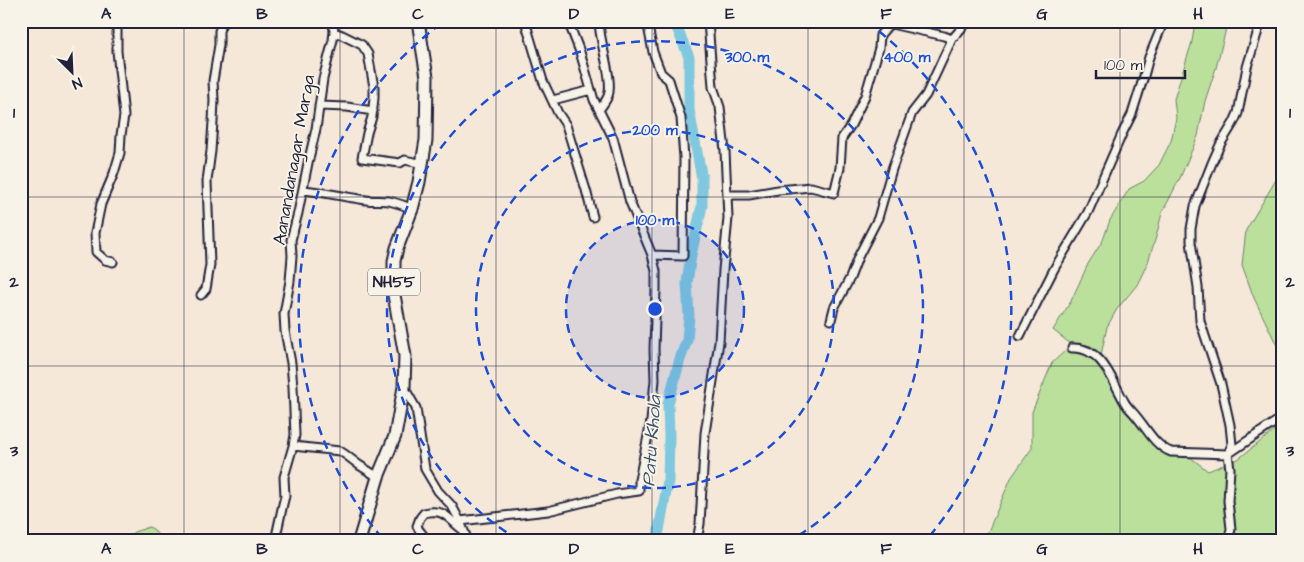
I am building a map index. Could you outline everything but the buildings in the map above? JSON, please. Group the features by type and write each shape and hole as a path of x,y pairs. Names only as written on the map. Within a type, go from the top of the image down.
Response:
{"main road":[{"name":"NH55","path":"359,541 378,477 395,436 404,387 405,356 394,295 394,261 412,209 423,164 426,140 426,77 418,21"}],"street":[{"path":"113,262 105,260 96,252 95,233 101,204 120,153 124,116 116,51 117,21"},
{"path":"201,295 206,289 210,265 207,181 213,122 213,81 219,45 219,31 223,21"},
{"name":"Aanandanagar Marga","path":"274,541 285,496 284,477 295,435 291,363 284,314 290,281 291,240 316,129 323,79 334,32 333,21"},
{"path":"525,21 544,81 558,113 566,125 593,217"},
{"path":"460,521 548,511 617,494 639,491 639,480 651,421 655,380 656,271 652,255 630,202 613,138 594,100 580,52 568,21"},
{"path":"599,21 609,84 608,96 599,110"},
{"path":"647,21 653,52 661,73 669,80 681,118 684,158 683,256 652,255"},
{"path":"697,541 700,524 705,433 719,342 728,218 725,151 720,107 714,87 708,21"},
{"path":"830,320 878,218 892,169 912,113 926,94 952,39 968,21"},
{"path":"1020,336 1054,269 1088,212 1132,114 1149,57 1164,21"},
{"path":"1228,541 1231,529 1228,501 1230,469 1228,454 1232,444 1230,424 1220,384 1200,321 1191,229 1195,206 1212,162 1238,113 1247,67 1261,21"},
{"path":"727,194 749,195 778,190 811,188 834,193 840,168 842,138 851,125 865,96 879,48 880,35 891,23 952,39"},
{"path":"334,32 362,45 368,54 374,87 373,111 362,158 400,163 405,160 423,164"},
{"path":"553,100 591,90"},
{"path":"319,106 347,107 373,111"},
{"path":"303,190 366,200 387,201 402,204 412,209"},
{"path":"1072,348 1089,350 1098,358 1110,374 1125,403 1163,449 1172,452 1228,454 1283,417"},
{"path":"404,387 416,408 425,469 438,492 452,506 468,541"},
{"path":"293,446 340,451 378,477"},
{"path":"426,541 417,526 424,513 442,512 463,531"}],"green space":[{"path":"1195,21 1228,21 1205,101 1198,136 1162,213 1148,262 1137,285 1117,309 1107,327 1101,355 1091,346 1068,342 1053,330 1071,301 1088,264 1103,240 1110,220 1129,189 1144,181 1159,165 1171,141 1176,118 1174,99 1192,42"},
{"path":"1283,168 1283,358 1254,298 1242,265 1246,230"},
{"path":"1065,351 1086,355 1095,361 1147,435 1165,454 1190,457 1208,471 1238,459 1283,424 1283,541 984,541 1011,478 1032,448 1032,412 1052,363"},
{"path":"149,527 163,541 131,541 130,535"}],"waterway":[{"name":"Patu Khola","path":"657,541 668,481 668,404 687,340 689,316 687,283 702,206 702,179 689,110 689,57 674,21"}]}
